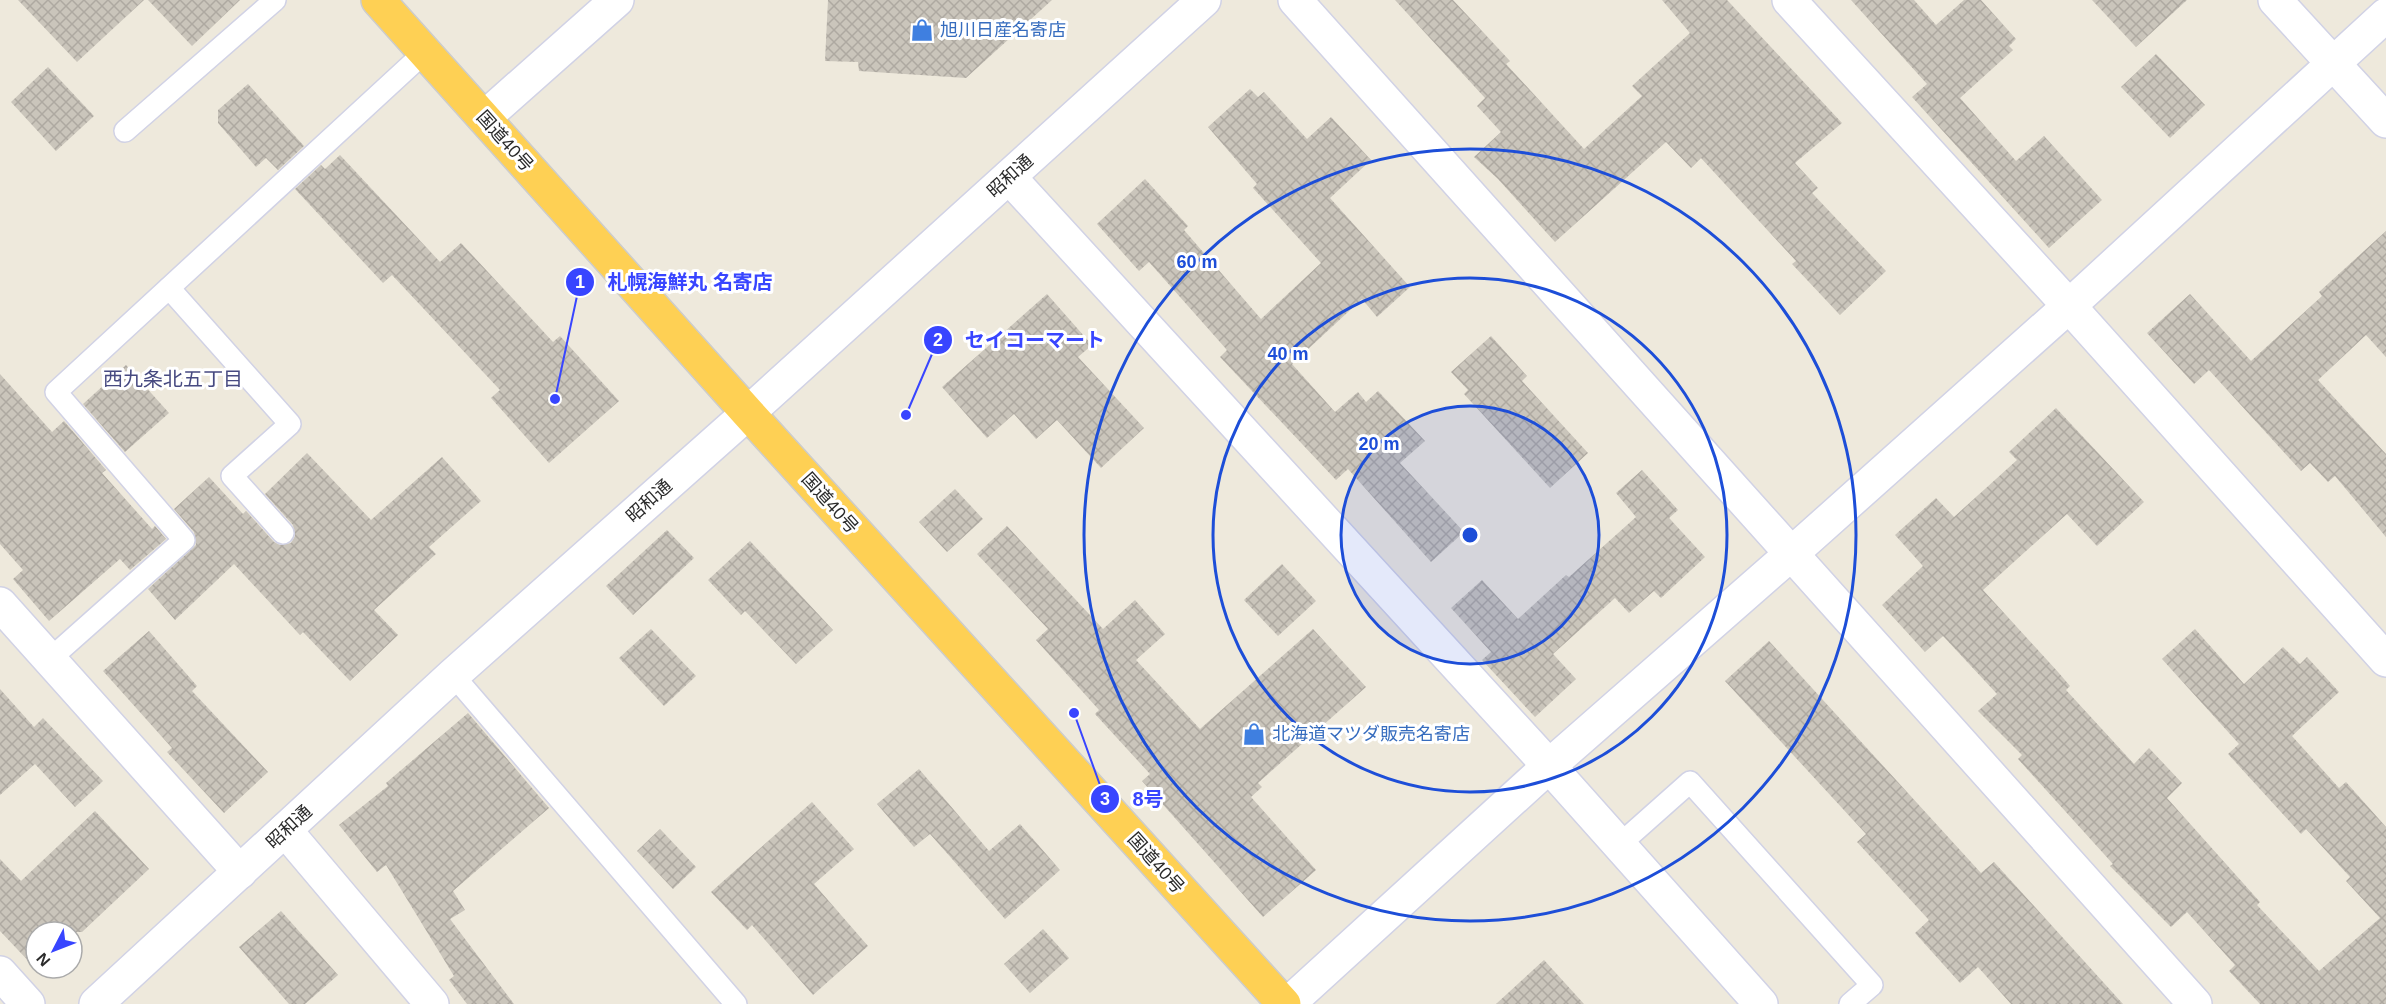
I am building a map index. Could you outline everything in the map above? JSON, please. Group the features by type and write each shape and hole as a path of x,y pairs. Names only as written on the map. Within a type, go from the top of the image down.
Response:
{"highway":[{"name":"国道40号","path":"378,0 748,413 1286,1004"}],"street":[{"path":"484,118 617,0"},
{"name":"昭和通","path":"96,1004 453,675 748,413 1204,0"},
{"path":"1295,0 2195,1004"},
{"path":"1789,0 2069,306 2386,660"},
{"path":"2275,0 2386,121"},
{"path":"1286,1004 1549,766 2069,306 2386,15"},
{"path":"1009,177 1549,766 1761,1004"},
{"path":"0,604 240,872"},
{"path":"285,830 432,1004"},
{"path":"0,973 28,1004"}],"lane":[{"path":"125,131 274,0"},
{"path":"50,659 184,540 56,392 425,52"},
{"path":"169,288 290,424 232,476 283,532"},
{"path":"453,675 736,1004"},
{"path":"1619,845 1690,782 1872,985 1850,1004"}],"building":[{"path":"18,0 144,0 77,62"},
{"path":"148,0 240,0 192,46"},
{"name":"旭川日産名寄店","path":"828,0 1052,0 966,78 859,71 858,62 825,61"},
{"path":"1395,0 1453,0 1510,61 1506,64 1584,149 1642,96 1632,86 1690,33 1662,0 1727,0 1842,123 1795,163 1818,188 1812,193 1886,271 1840,315 1792,264 1796,261 1701,158 1691,168 1666,142 1555,242 1498,179 1474,157 1501,132 1477,106 1485,98"},
{"path":"1851,0 1914,0 1936,25 1964,0 1981,0 2016,39 2009,46 2013,50 1960,98 2016,161 2044,136 2102,200 2049,248 1912,97 1927,84"},
{"path":"2092,0 2187,0 2136,47"},
{"path":"2156,54 2205,105 2170,138 2121,87"},
{"path":"48,67 94,116 56,151 11,102"},
{"path":"248,84 304,146 278,170 266,158 256,167 218,123 218,110"},
{"path":"1250,89 1258,97 1264,92 1307,139 1331,117 1371,160 1330,198 1410,287 1377,317 1362,299 1292,364 1335,412 1358,392 1366,402 1378,391 1425,441 1400,463 1464,532 1431,562 1348,469 1336,480 1220,357 1227,350 1149,262 1139,271 1097,224 1145,179 1188,226 1184,230 1261,319 1321,263 1253,188 1257,184 1208,127"},
{"path":"340,155 440,262 461,243 553,342 560,336 619,401 549,463 491,398 500,390 392,275 383,283 295,189 321,165 325,169"},
{"path":"2386,231 2386,357 2366,335 2318,380 2386,454 2386,537 2335,476 2328,482 2310,463 2301,471 2209,370 2194,384 2147,333 2190,294 2251,361 2322,296 2319,292"},
{"path":"1047,294 1092,345 1078,357 1144,428 1101,468 1057,420 1036,439 1014,414 987,438 942,387"},
{"path":"1491,336 1527,376 1522,381 1588,453 1550,488 1464,394 1468,390 1451,372"},
{"path":"126,365 169,413 125,452 83,404"},
{"path":"0,374 52,432 64,421 106,470 102,473 152,529 155,526 166,539 130,570 120,559 49,621 13,579 23,570 0,544"},
{"path":"2056,408 2144,502 2097,546 2067,514 1983,590 2058,672 2070,686 2066,690 2134,764 2149,748 2182,783 2167,798 2260,902 2257,905 2319,971 2380,918 2346,881 2350,877 2306,829 2301,834 2228,754 2239,744 2162,659 2195,629 2244,684 2283,647 2300,664 2307,657 2339,692 2292,736 2339,788 2346,782 2386,827 2386,1004 2260,1004 2229,971 2235,965 2187,912 2171,927 2110,866 2113,864 2018,759 2022,755 1978,711 1997,694 1943,636 1925,652 1882,605 1923,566 1895,535 1936,498 1954,517 2017,460 2009,452"},
{"path":"307,453 371,520 442,457 481,501 429,547 436,554 374,610 398,635 350,681 303,632 300,635 234,564 175,620 148,589 196,545 194,532 174,509 209,477 243,514 246,511 274,542 280,545 291,543 295,536 293,525 265,494"},
{"path":"1642,470 1678,510 1669,518 1705,557 1661,598 1654,591 1629,613 1615,598 1553,654 1576,679 1535,717 1482,660 1491,652 1451,608 1482,580 1518,619 1566,575 1569,577 1636,517 1616,493"},
{"path":"955,489 983,519 947,552 919,522"},
{"path":"1007,526 1103,629 1135,600 1165,634 1136,660 1200,729 1313,629 1366,687 1258,783 1262,787 1251,797 1316,870 1263,917 1142,781 1150,774 1095,714 1099,710 1036,640 1048,629 977,554"},
{"path":"667,530 694,558 633,615 606,586"},
{"path":"750,541 833,630 796,664 745,611 741,615 708,580"},
{"path":"1282,564 1316,601 1278,636 1244,600"},
{"path":"651,629 696,676 664,706 619,658"},
{"path":"149,631 197,686 192,691 268,772 224,813 167,752 172,748 103,671"},
{"path":"1769,641 1981,873 1994,862 2123,1004 2011,1004 1978,967 1960,983 1915,933 1929,920 1857,842 1866,834 1725,681"},
{"path":"0,689 34,727 43,718 103,781 75,807 35,764 0,795"},
{"path":"468,713 549,808 453,891 465,910 450,919 514,1004 467,1004 449,980 454,976 386,865 377,872 339,825 388,786 386,783"},
{"path":"919,769 989,851 1020,824 1060,870 1005,919 930,834 914,847 877,804"},
{"path":"812,802 854,849 814,884 868,946 813,995 752,925 747,930 711,892"},
{"path":"95,811 149,869 84,930 84,920 24,920 24,956 0,931 0,859 21,881"},
{"path":"660,829 696,867 673,889 637,851"},
{"path":"281,911 338,975 305,1004 289,1004 239,947"},
{"path":"1043,929 1069,958 1030,993 1004,964"},
{"path":"1544,960 1584,1004 1496,1004"}],"place":[{"name":"旭川日産名寄店","path":"922,30"},
{"name":"札幌海鮮丸 名寄店","path":"555,399"},
{"name":"セイコーマート","path":"906,415"},
{"name":"8号","path":"1074,713"},
{"name":"北海道マツダ販売名寄店","path":"1254,734"}],"district":[{"name":"西九条北五丁目","path":"173,379"}]}
